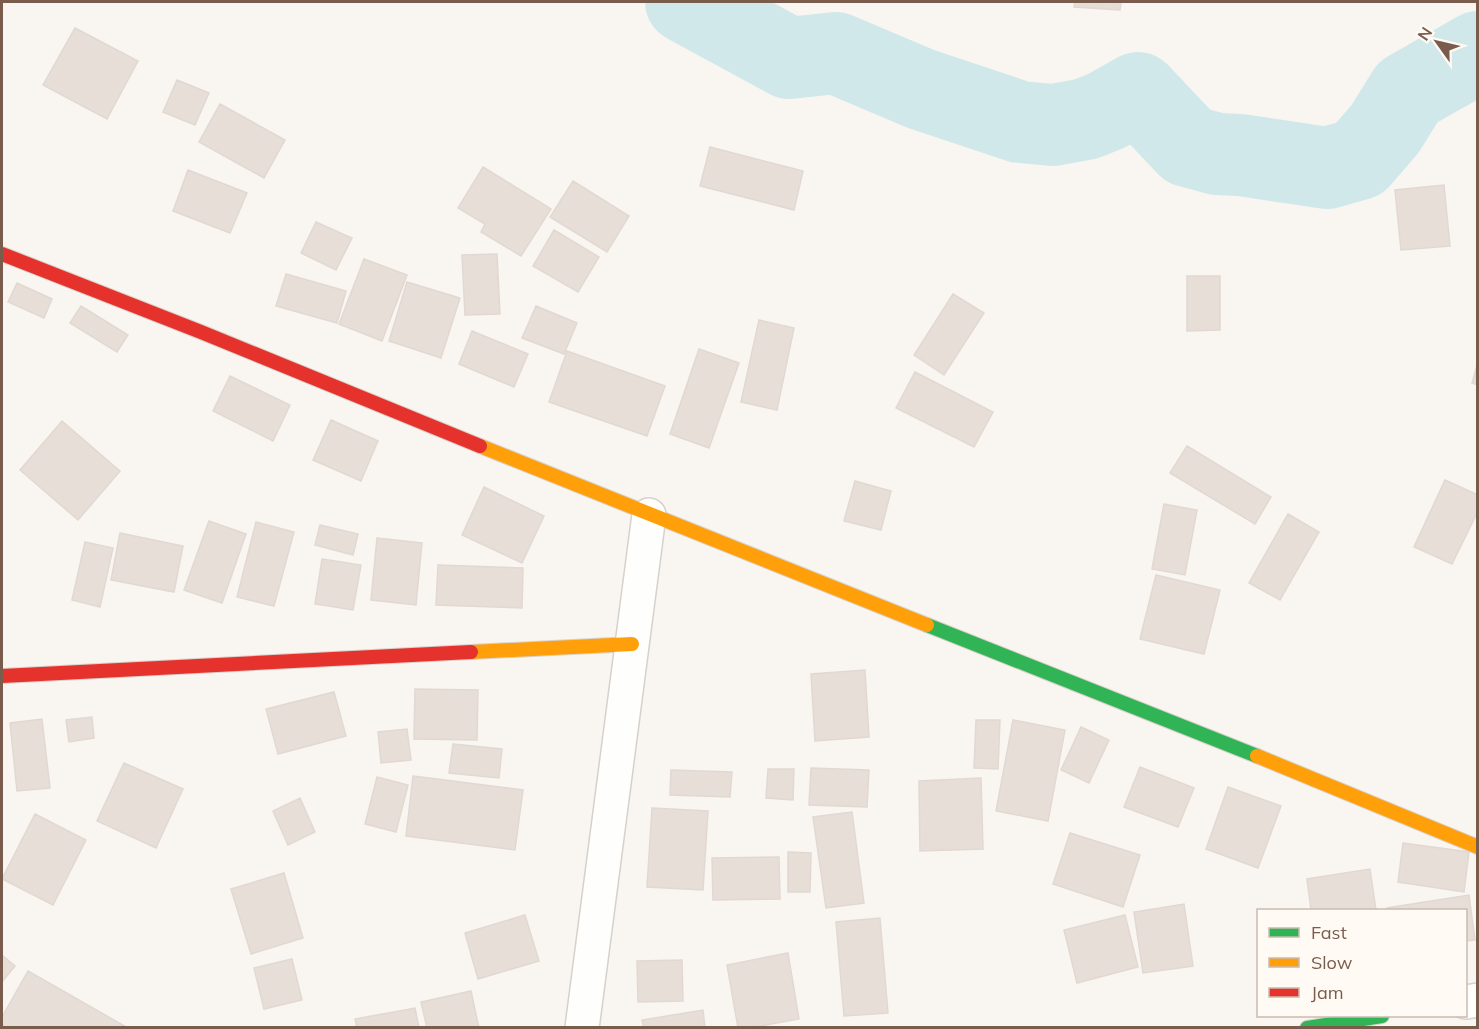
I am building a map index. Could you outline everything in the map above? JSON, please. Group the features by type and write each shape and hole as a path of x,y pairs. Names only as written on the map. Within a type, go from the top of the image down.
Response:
{"street":[{"path":"2,254 649,515 1224,742 1478,847"},
{"path":"582,1028 649,515"},
{"path":"2,676 632,644"},
{"path":"1307,1028 1376,1017"}],"building":[{"path":"1075,2 1121,2 1120,10 1074,7"},
{"path":"75,28 138,61 107,119 43,85"},
{"path":"177,80 209,93 195,125 163,112"},
{"path":"220,104 285,140 264,178 199,142"},
{"path":"710,147 803,171 794,210 700,186"},
{"path":"483,167 551,209 521,256 481,232 485,224 458,208"},
{"path":"188,170 247,193 230,233 173,211"},
{"path":"573,181 629,216 607,252 550,217"},
{"path":"1444,185 1450,246 1401,250 1395,190"},
{"path":"316,222 352,238 336,270 301,253"},
{"path":"554,230 599,257 578,292 533,266"},
{"path":"497,254 500,314 465,315 462,255"},
{"path":"364,259 407,275 382,341 339,324"},
{"path":"286,274 346,291 337,323 276,306"},
{"path":"1187,276 1220,276 1220,330 1187,331"},
{"path":"407,282 460,298 441,358 389,341"},
{"path":"17,283 52,299 44,318 8,302"},
{"path":"953,294 984,313 944,375 914,355"},
{"path":"81,306 128,335 117,352 70,323"},
{"path":"536,306 577,323 564,354 522,338"},
{"path":"759,320 794,328 777,410 741,402"},
{"path":"472,331 528,354 514,387 459,364"},
{"path":"699,349 739,363 709,448 670,434"},
{"path":"567,351 665,386 647,436 549,402"},
{"path":"1478,362 1478,385 1472,383"},
{"path":"915,372 993,412 974,447 896,408"},
{"path":"230,376 290,405 273,441 213,411"},
{"path":"331,420 378,441 361,481 313,460"},
{"path":"62,421 120,471 78,520 20,470"},
{"path":"1187,446 1271,497 1255,524 1170,473"},
{"path":"1445,480 1478,495 1478,511 1452,564 1414,547"},
{"path":"855,481 891,491 881,530 844,521"},
{"path":"484,487 544,516 522,563 462,535"},
{"path":"1164,504 1197,510 1185,575 1152,569"},
{"path":"1288,514 1319,532 1280,600 1249,583"},
{"path":"209,521 246,534 222,603 184,590"},
{"path":"256,522 294,532 274,606 237,597"},
{"path":"320,525 358,534 353,555 315,545"},
{"path":"120,533 183,546 174,592 111,580"},
{"path":"377,538 422,543 416,605 371,600"},
{"path":"85,542 113,548 100,607 72,600"},
{"path":"322,559 361,565 353,610 315,604"},
{"path":"438,565 523,568 522,608 436,605"},
{"path":"1156,575 1220,590 1204,654 1140,639"},
{"path":"865,670 869,737 815,741 811,674"},
{"path":"415,689 478,690 477,740 414,739"},
{"path":"334,692 346,736 278,754 266,709"},
{"path":"92,717 94,738 69,742 66,720"},
{"path":"42,719 50,788 17,791 10,723"},
{"path":"976,720 1000,720 998,769 974,768"},
{"path":"1013,720 1065,730 1048,821 996,811"},
{"path":"1081,727 1109,740 1089,783 1061,770"},
{"path":"407,729 411,760 381,763 378,732"},
{"path":"453,744 502,749 499,778 449,773"},
{"path":"124,763 183,789 156,848 97,821"},
{"path":"1140,767 1194,788 1178,827 1124,807"},
{"path":"811,768 869,770 867,807 809,805"},
{"path":"768,769 794,769 793,800 766,798"},
{"path":"671,770 732,772 730,797 670,795"},
{"path":"413,776 523,790 515,850 406,836"},
{"path":"377,777 408,785 396,832 365,824"},
{"path":"981,778 983,849 920,851 919,781"},
{"path":"1228,787 1281,806 1258,868 1206,849"},
{"path":"300,798 315,832 288,845 273,811"},
{"path":"652,808 708,811 703,890 647,887"},
{"path":"852,812 864,903 826,908 813,817"},
{"path":"35,814 86,840 53,905 2,879"},
{"path":"1070,833 1140,855 1123,907 1053,884"},
{"path":"1403,843 1469,852 1464,892 1398,882"},
{"path":"788,852 811,853 810,892 788,892"},
{"path":"779,857 780,899 713,900 712,858"},
{"path":"1370,869 1376,909 1311,909 1307,879"},
{"path":"284,873 303,938 251,954 231,889"},
{"path":"1469,895 1475,940 1467,941 1467,909 1387,908"},
{"path":"1184,904 1193,966 1143,973 1134,912"},
{"path":"525,915 539,961 478,979 465,933"},
{"path":"1125,915 1138,967 1077,983 1064,930"},
{"path":"880,918 888,1013 844,1016 836,922"},
{"path":"788,953 799,1019 738,1028 727,965"},
{"path":"2,955 15,966 2,982"},
{"path":"292,959 302,1000 264,1009 254,968"},
{"path":"682,960 683,1001 638,1002 637,961"},
{"path":"28,971 128,1028 2,1028 2,1017"},
{"path":"471,991 479,1028 427,1028 421,1002"},
{"path":"415,1008 419,1028 357,1028 355,1019"},
{"path":"703,1010 705,1028 644,1028 642,1020"}],"waterway":[{"path":"686,2 789,58 836,53 921,89 1020,122 1053,125 1086,119 1138,93 1188,146 1217,154 1240,155 1327,168 1359,159 1385,129 1408,92 1478,52"}],"traffic: fast":[{"path":"927,625 1257,756"},
{"path":"1307,1028 1376,1017"}],"traffic: slow":[{"path":"480,446 927,625"},
{"path":"471,652 632,644"},
{"path":"1257,756 1478,847"}],"traffic: jam":[{"path":"2,254 480,446"},
{"path":"2,676 471,652"}]}
